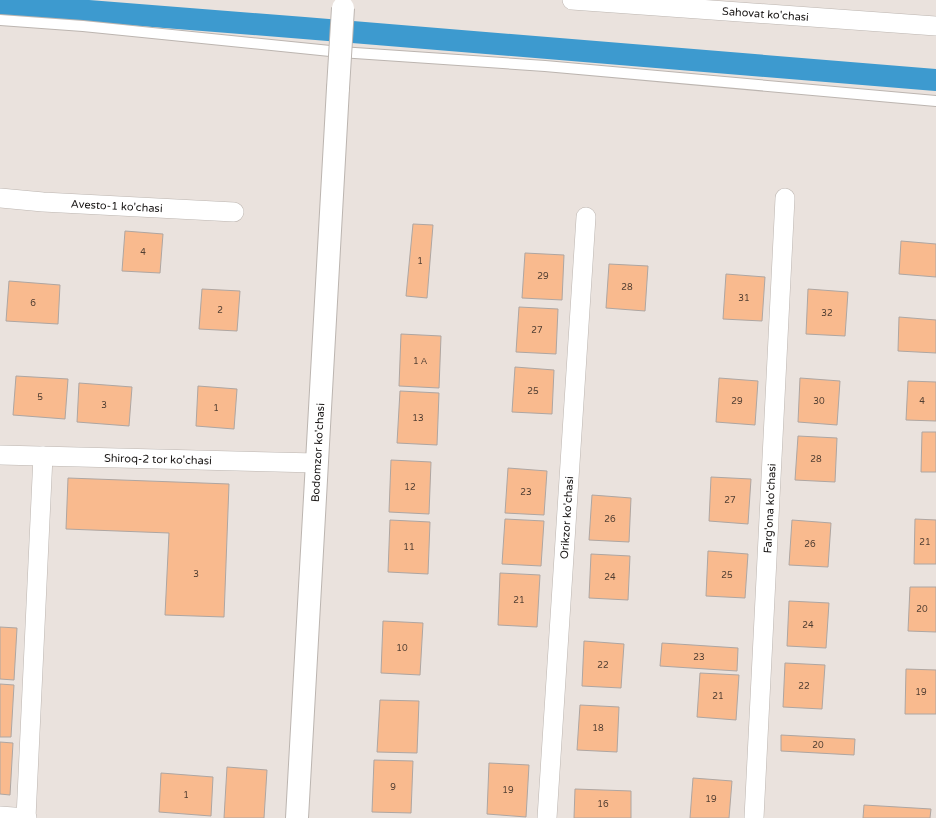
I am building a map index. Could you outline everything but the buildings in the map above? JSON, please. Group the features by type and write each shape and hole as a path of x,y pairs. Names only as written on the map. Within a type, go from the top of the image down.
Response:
{"street":[{"name":"Sahovat ko'chasi","path":"572,0 936,26"},
{"name":"Bodomzor ko'chasi","path":"297,818 316,463 344,4"},
{"name":"Avesto-1 ko'chasi","path":"0,198 234,212"},
{"name":"Farg'ona ko'chasi","path":"754,818 785,198"},
{"name":"Orikzor ko'chasi","path":"546,818 586,217"},
{"name":"Shiroq-2 tor ko'chasi","path":"0,455 316,463"},
{"path":"0,816 26,818 43,456"}],"lane":[{"path":"0,20 91,27 340,52 545,66 936,101"}],"waterway":[{"path":"0,4 936,80"}]}
